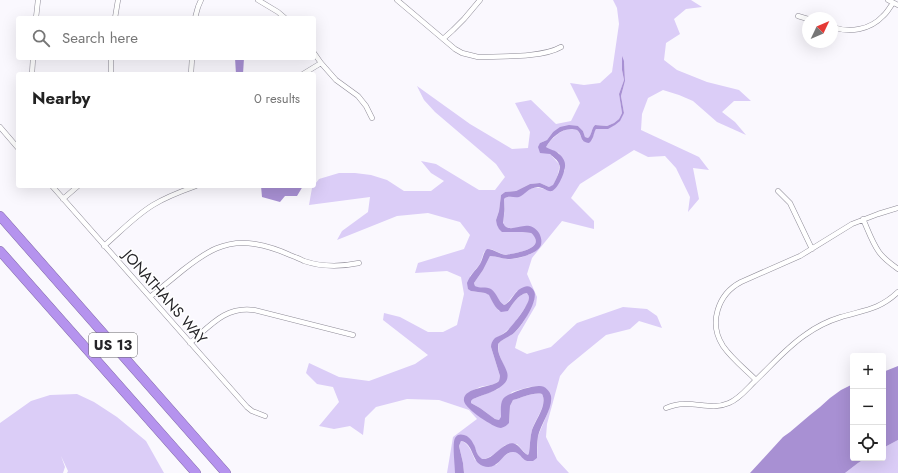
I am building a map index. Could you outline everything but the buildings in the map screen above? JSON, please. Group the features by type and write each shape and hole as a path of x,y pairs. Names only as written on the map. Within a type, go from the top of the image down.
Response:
{"highway":[{"name":"US 13","path":"0,216 226,473"},
{"name":"US 13","path":"0,251 196,473"}],"street":[{"path":"36,16 38,0"},
{"path":"115,16 118,0"},
{"path":"196,16 201,0"},
{"path":"258,0 283,16"},
{"path":"396,0 443,38 455,50 478,57 526,55 551,51 561,47"},
{"path":"443,38 464,19 480,0"},
{"path":"838,29 852,30 870,26 883,16 891,2 898,5"},
{"path":"798,16 802,17"},
{"path":"316,56 336,80 358,96 366,106 372,118"},
{"path":"32,72 33,60"},
{"path":"111,60 111,72"},
{"path":"191,72 192,60"},
{"path":"306,72 321,63"},
{"path":"0,127 16,146"},
{"name":"JONATHANS WAY","path":"54,188 246,407 265,416"},
{"path":"62,198 75,188"},
{"path":"104,246 121,230 153,205 191,188"},
{"path":"778,191 793,207 812,249"},
{"path":"756,380 728,352 720,340 716,326 716,318 720,304 727,293 736,284 800,256 845,228 863,219 898,208"},
{"path":"863,219 878,250 898,269"},
{"path":"150,297 205,253 226,245 246,243 256,244 304,261 327,266 359,263"},
{"path":"666,408 682,404 707,407 727,404 739,397 794,344 810,332 831,321 880,305 898,292"},
{"path":"190,343 224,315 239,310 254,310 353,335"}],"shaded area":[{"path":"613,0 691,0 702,7 686,9 674,19 680,34 666,43 664,60 677,70 707,82 739,90 751,101 734,101 722,112 735,122 746,135 717,122 693,101 679,95 663,90 648,98 642,114 641,130 699,157 709,170 693,168 699,199 688,212 690,197 676,168 665,156 648,157 634,150 580,184 571,198 594,221 594,229 562,221 532,258 527,274 537,297 536,305 518,336 515,348 527,354 551,347 577,323 623,307 647,309 657,316 662,328 639,321 630,329 606,335 568,366 560,376 547,424 546,437 557,460 569,473 464,473 459,446 461,441 468,446 475,460 496,465 506,455 512,452 519,453 526,461 537,458 538,436 548,412 551,397 540,386 529,387 512,392 501,406 502,417 499,420 495,419 471,403 473,399 498,389 507,373 499,354 498,344 521,326 532,305 535,295 527,293 529,299 527,305 513,325 495,339 491,347 500,376 499,381 492,385 478,388 465,396 466,405 491,424 509,423 510,406 513,400 531,394 542,394 543,403 532,430 528,455 517,444 505,445 494,454 482,460 478,456 473,443 458,435 455,473 447,473 453,437 477,419 469,410 439,400 407,399 376,407 365,418 363,435 350,426 334,429 319,426 339,402 333,387 317,384 306,373 309,363 339,377 369,381 415,364 428,355 383,320 384,313 400,317 428,332 443,332 457,325 464,294 461,277 447,271 415,273 418,263 464,249 470,235 460,222 428,213 397,216 337,240 342,231 368,212 370,197 309,205 312,188 316,188 316,183 319,179 339,173 355,173 371,175 387,180 404,191 431,191 444,181 431,173 421,161 436,164 479,190 495,190 505,177 496,164 435,112 424,100 417,86 470,124 512,149 528,148 530,132 515,103 531,100 556,124 571,121 580,103 570,83 584,85 600,83 612,72 619,24 617,8","holes":["624,61 625,81 621,96 624,113 618,121 613,126 596,129 592,140 583,141 576,129 572,128 563,131 551,140 546,147 547,149 559,153 565,170 550,191 542,188 534,188 520,196 508,197 504,199 504,225 508,228 526,226 533,234 505,232 496,220 501,195 505,192 516,191 530,184 540,183 549,187 553,186 558,173 559,164 540,143 547,140 553,132 578,126 583,131 585,137 588,138 595,125 607,126 619,119 622,113 619,94 624,80 622,70","534,236 541,244 533,253 513,259 490,256 474,283 477,287 491,290 504,305 517,291 527,293 513,303 508,311 499,311 490,295 471,291 470,276 480,264 484,252 491,249 506,255 525,250 530,248 536,242"]},
{"path":"622,56 624,61 625,81 621,96 624,113 620,121 608,129 596,129 592,140 589,143 582,140 579,132 576,130 567,129 560,132 553,137 546,147 558,153 565,163 563,175 557,187 550,191 538,187 529,190 519,197 509,197 504,199 503,223 505,226 508,228 530,226 535,228 539,233 541,245 536,251 517,258 506,259 490,256 474,283 477,287 491,289 504,305 510,301 521,288 525,286 531,287 534,291 535,295 532,306 522,324 515,332 498,344 499,354 507,372 505,382 496,390 473,399 471,403 495,419 499,420 501,417 501,403 505,397 520,390 537,386 542,386 547,389 551,396 551,401 549,411 538,436 537,458 533,461 527,461 519,454 512,452 505,455 493,466 483,466 476,461 468,445 461,441 459,446 464,473 455,473 454,441 457,436 462,434 470,439 478,455 482,459 488,458 502,447 513,443 528,455 529,453 532,430 542,408 542,394 531,394 513,400 510,406 509,423 505,427 501,428 480,418 469,409 464,401 465,396 472,390 499,381 500,376 491,344 495,338 506,332 516,321 526,306 529,296 527,293 521,295 508,311 501,312 495,306 489,295 471,291 468,289 467,283 471,275 480,264 487,249 506,255 525,250 534,245 536,242 535,238 531,233 502,232 499,229 496,220 501,195 505,192 516,191 530,184 540,183 549,187 553,185 557,178 560,166 557,160 550,154 540,153 538,147 540,143 547,140 553,132 560,127 569,125 578,126 583,131 585,137 588,138 595,125 607,126 619,119 622,113 619,94 624,80"},
{"path":"235,60 244,60 243,72 236,72"},
{"path":"261,188 302,188 297,196 285,196 280,202 262,197"},
{"path":"898,366 898,440 886,446 886,389 886,371"},
{"path":"850,386 850,461 861,461 845,473 750,473 783,437 841,390"},
{"path":"77,394 94,402 117,417 146,441 164,473 67,473 68,471 61,456 65,467 63,473 0,473 0,423 31,401 50,395"},
{"path":"898,440 898,473 845,473 861,461 886,461 886,446"}]}
